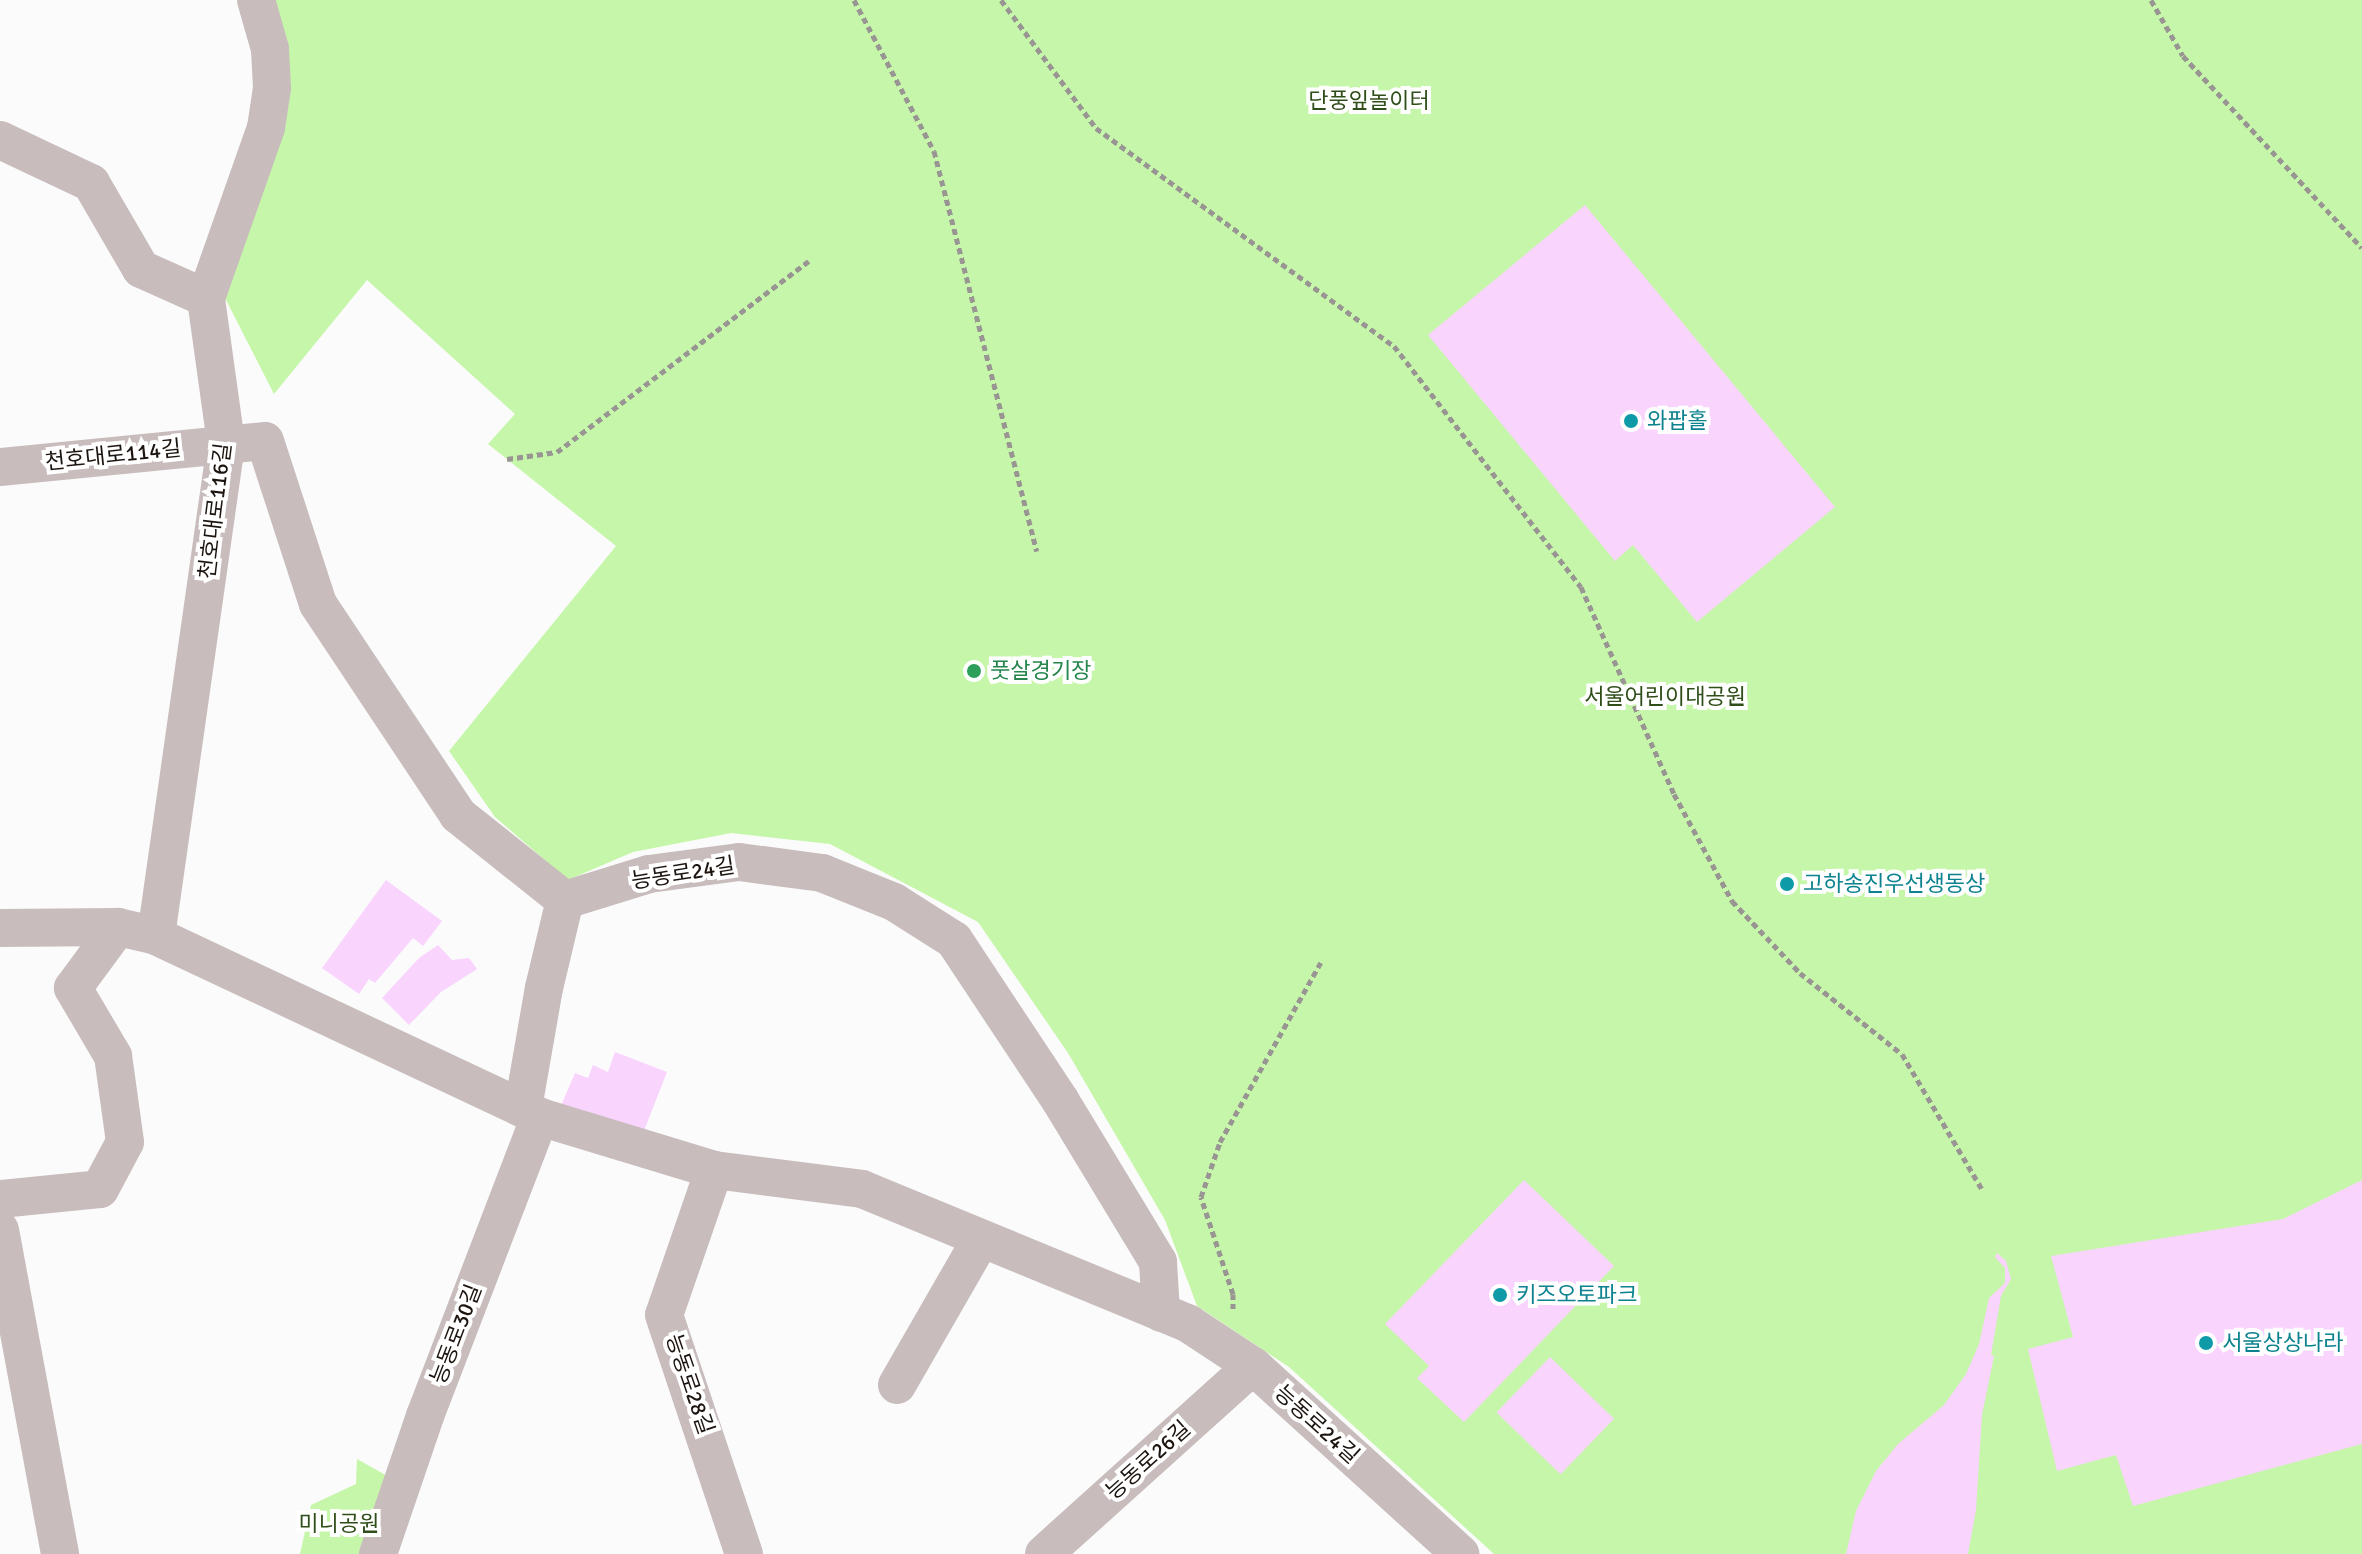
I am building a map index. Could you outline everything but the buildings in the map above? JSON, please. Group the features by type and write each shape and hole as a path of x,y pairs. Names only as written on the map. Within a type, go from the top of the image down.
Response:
{"street":[{"name":"천호대로116길","path":"156,936 226,443 206,298 269,109 270,49 256,0"},
{"path":"0,140 91,183 141,269 206,298"},
{"path":"226,443 265,441 318,604 458,815 565,900"},
{"name":"천호대로114길","path":"0,467 226,443"},
{"name":"능동로24길","path":"565,900 649,874 739,862 822,873 894,902 954,940 1060,1100 1158,1262 1161,1313"},
{"name":"능동로30길","path":"378,1554 531,1113 544,988 565,900"},
{"path":"0,1199 100,1189 125,1142 113,1056 73,988 118,927"},
{"name":"능동로24길","path":"0,928 118,927 156,936 531,1113 714,1170 862,1189 1189,1324 1240,1357 1460,1554"},
{"name":"능동로28길","path":"714,1170 664,1315 744,1554"},
{"path":"0,1230 60,1554"},
{"path":"897,1385 981,1239"},
{"name":"능동로26길","path":"1044,1554 1240,1357"}],"path":[{"path":"854,0 934,151 1037,551"},
{"path":"1001,0 1096,128 1394,346 1581,587 1674,794 1732,901 1800,973 1902,1054 1983,1191"},
{"path":"2151,0 2183,56 2362,248"},
{"path":"507,459 557,452 809,261"},
{"path":"1240,1357 1233,1331 1233,1294 1201,1197 1220,1142 1321,962"}],"green space":[{"name":"서울어린이대공원","path":"275,0 2362,0 2362,1554 1494,1554 1289,1367 1197,1306 1165,1220 1068,1053 978,922 830,844 731,833 633,852 568,880 495,817 449,751 616,546 488,444 515,414 367,280 274,394 223,294 288,45"},
{"name":"미니공원","path":"357,1459 389,1477 360,1554 300,1554 311,1505 356,1484"}],"place":[{"name":"와팝홀","path":"1631,421"},
{"name":"풋살경기장","path":"974,671"},
{"name":"고하송진우선생동상","path":"1787,884"},
{"name":"키즈오토파크","path":"1500,1295"},
{"name":"서울상상나라","path":"2206,1343"}],"park label":[{"name":"단풍잎놀이터","path":"1369,101"}]}
